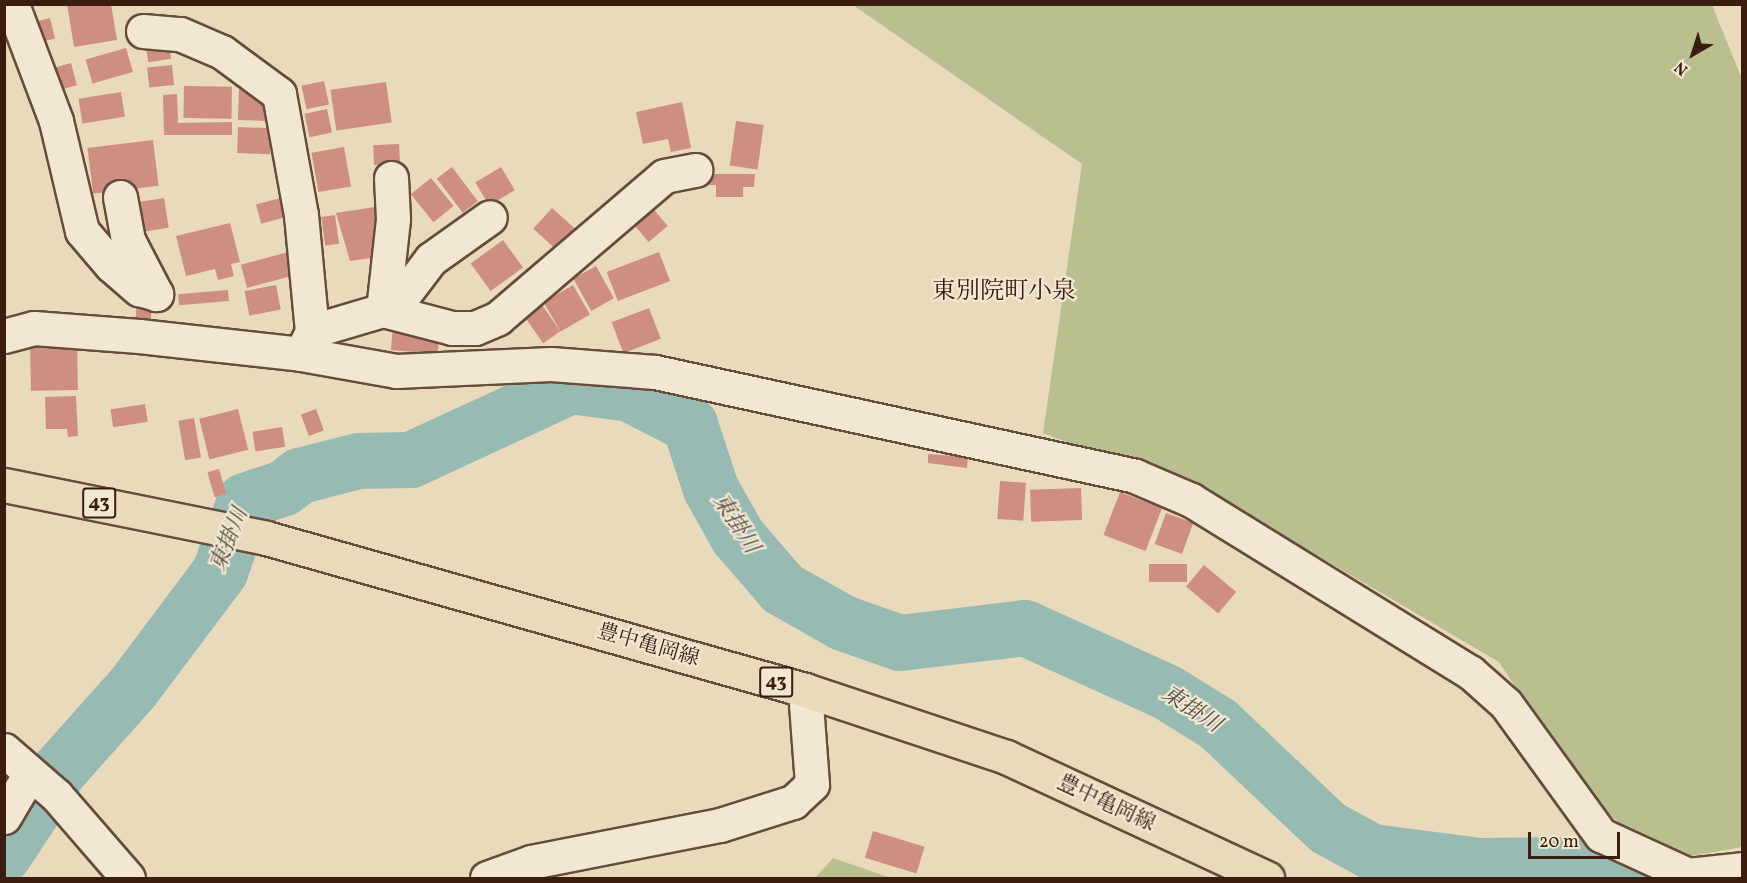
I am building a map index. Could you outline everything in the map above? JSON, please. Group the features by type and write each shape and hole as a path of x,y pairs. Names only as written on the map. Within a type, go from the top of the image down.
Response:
{"main road":[{"name":"豊中亀岡線","path":"4,485 193,521 266,538 806,690 1006,757 1267,879"}],"street":[{"path":"13,7 56,121 82,231 111,265 139,288 156,294"},
{"path":"144,31 180,34 222,52 279,94 301,215 306,342"},
{"path":"388,309 452,328 475,328 498,318 664,176 695,170"},
{"path":"388,309 393,219 391,178"},
{"path":"120,197 128,240 156,294 157,338"},
{"path":"306,342 388,309 430,259 490,217"},
{"path":"4,336 34,328 157,338 306,342 396,371 551,364 655,372 1135,476 1191,500 1470,672 1506,704 1601,835 1648,861 1688,875 1743,869"},
{"path":"487,879 531,862 720,825 793,802 812,784 806,690"},
{"path":"4,750 41,783 128,879"},
{"path":"4,817 41,783"}],"green space":[{"path":"853,5 1712,5 1742,79 1742,847 1680,858 1624,828 1580,786 1499,662 1226,502 1043,433 1082,164"},
{"path":"833,858 891,878 815,878"}],"building":[{"path":"67,4 111,4 117,40 74,47"},
{"path":"50,18 55,38 43,41 38,21"},
{"path":"168,40 171,59 148,62 145,44"},
{"path":"126,48 133,72 93,84 86,60"},
{"path":"71,63 77,85 59,90 53,68"},
{"path":"172,65 174,85 149,88 147,68"},
{"path":"324,81 329,104 306,109 302,86"},
{"path":"386,82 392,123 336,130 331,90"},
{"path":"184,86 232,87 231,119 183,118"},
{"path":"239,89 270,90 269,121 238,120"},
{"path":"121,92 125,117 82,123 79,99"},
{"path":"177,94 178,123 232,122 232,135 164,135 163,95"},
{"path":"682,102 691,148 671,152 668,139 643,144 636,112"},
{"path":"327,109 332,132 309,137 305,114"},
{"path":"736,121 764,125 757,169 730,166"},
{"path":"238,127 271,128 270,154 237,153"},
{"path":"153,140 159,186 93,194 87,148"},
{"path":"399,144 400,164 374,165 373,145"},
{"path":"344,147 351,186 318,192 312,153"},
{"path":"452,167 478,201 463,213 437,178"},
{"path":"501,167 515,190 489,206 475,182"},
{"path":"704,174 755,174 754,187 743,187 743,197 716,197 716,185 703,185"},
{"path":"431,178 454,206 433,222 411,194"},
{"path":"284,197 289,216 261,224 256,205"},
{"path":"164,198 169,228 145,231 140,202"},
{"path":"381,206 385,256 350,261 336,213"},
{"path":"651,206 668,226 649,242 632,222"},
{"path":"552,208 579,232 560,253 533,229"},
{"path":"335,215 339,244 325,246 321,217"},
{"path":"230,223 240,262 231,264 234,276 218,280 215,269 186,276 176,236"},
{"path":"503,240 523,268 491,291 471,264"},
{"path":"292,251 298,274 247,288 241,265"},
{"path":"659,252 670,281 618,301 607,272"},
{"path":"596,266 614,298 591,311 573,279"},
{"path":"276,285 281,310 249,316 245,291"},
{"path":"573,285 590,314 561,331 544,302"},
{"path":"228,290 229,301 179,305 178,294"},
{"path":"137,300 152,301 150,323 135,322"},
{"path":"542,305 560,331 543,343 525,317"},
{"path":"649,308 661,339 623,353 612,322"},
{"path":"393,326 440,330 438,354 391,350"},
{"path":"77,338 78,390 31,391 30,339"},
{"path":"76,396 78,436 68,437 67,429 46,429 45,397"},
{"path":"145,404 148,422 113,427 110,409"},
{"path":"238,409 248,450 209,459 199,419"},
{"path":"316,409 324,431 309,436 301,414"},
{"path":"194,418 201,457 185,460 178,421"},
{"path":"282,427 285,447 255,451 252,432"},
{"path":"928,454 968,457 967,468 928,463"},
{"path":"219,469 226,494 215,497 207,472"},
{"path":"1000,481 1026,483 1023,521 997,519"},
{"path":"1081,488 1082,520 1031,522 1030,490"},
{"path":"1120,492 1162,508 1146,551 1104,535"},
{"path":"1166,513 1193,523 1182,554 1155,544"},
{"path":"1149,564 1187,564 1187,582 1149,582"},
{"path":"1204,565 1236,592 1218,613 1186,586"},
{"path":"873,831 925,847 916,874 865,858"}],"waterway":[{"name":"東掛川","path":"4,855 59,771 133,688 220,572 245,501 284,488 300,476 359,461 411,460 571,386 630,394 690,425 711,489 738,537 783,589 843,623 900,643 1025,628 1168,693 1218,724 1328,828 1372,852 1480,866 1605,865 1635,878"}],"district":[{"name":"東別院町小泉","path":"1004,293"}]}
